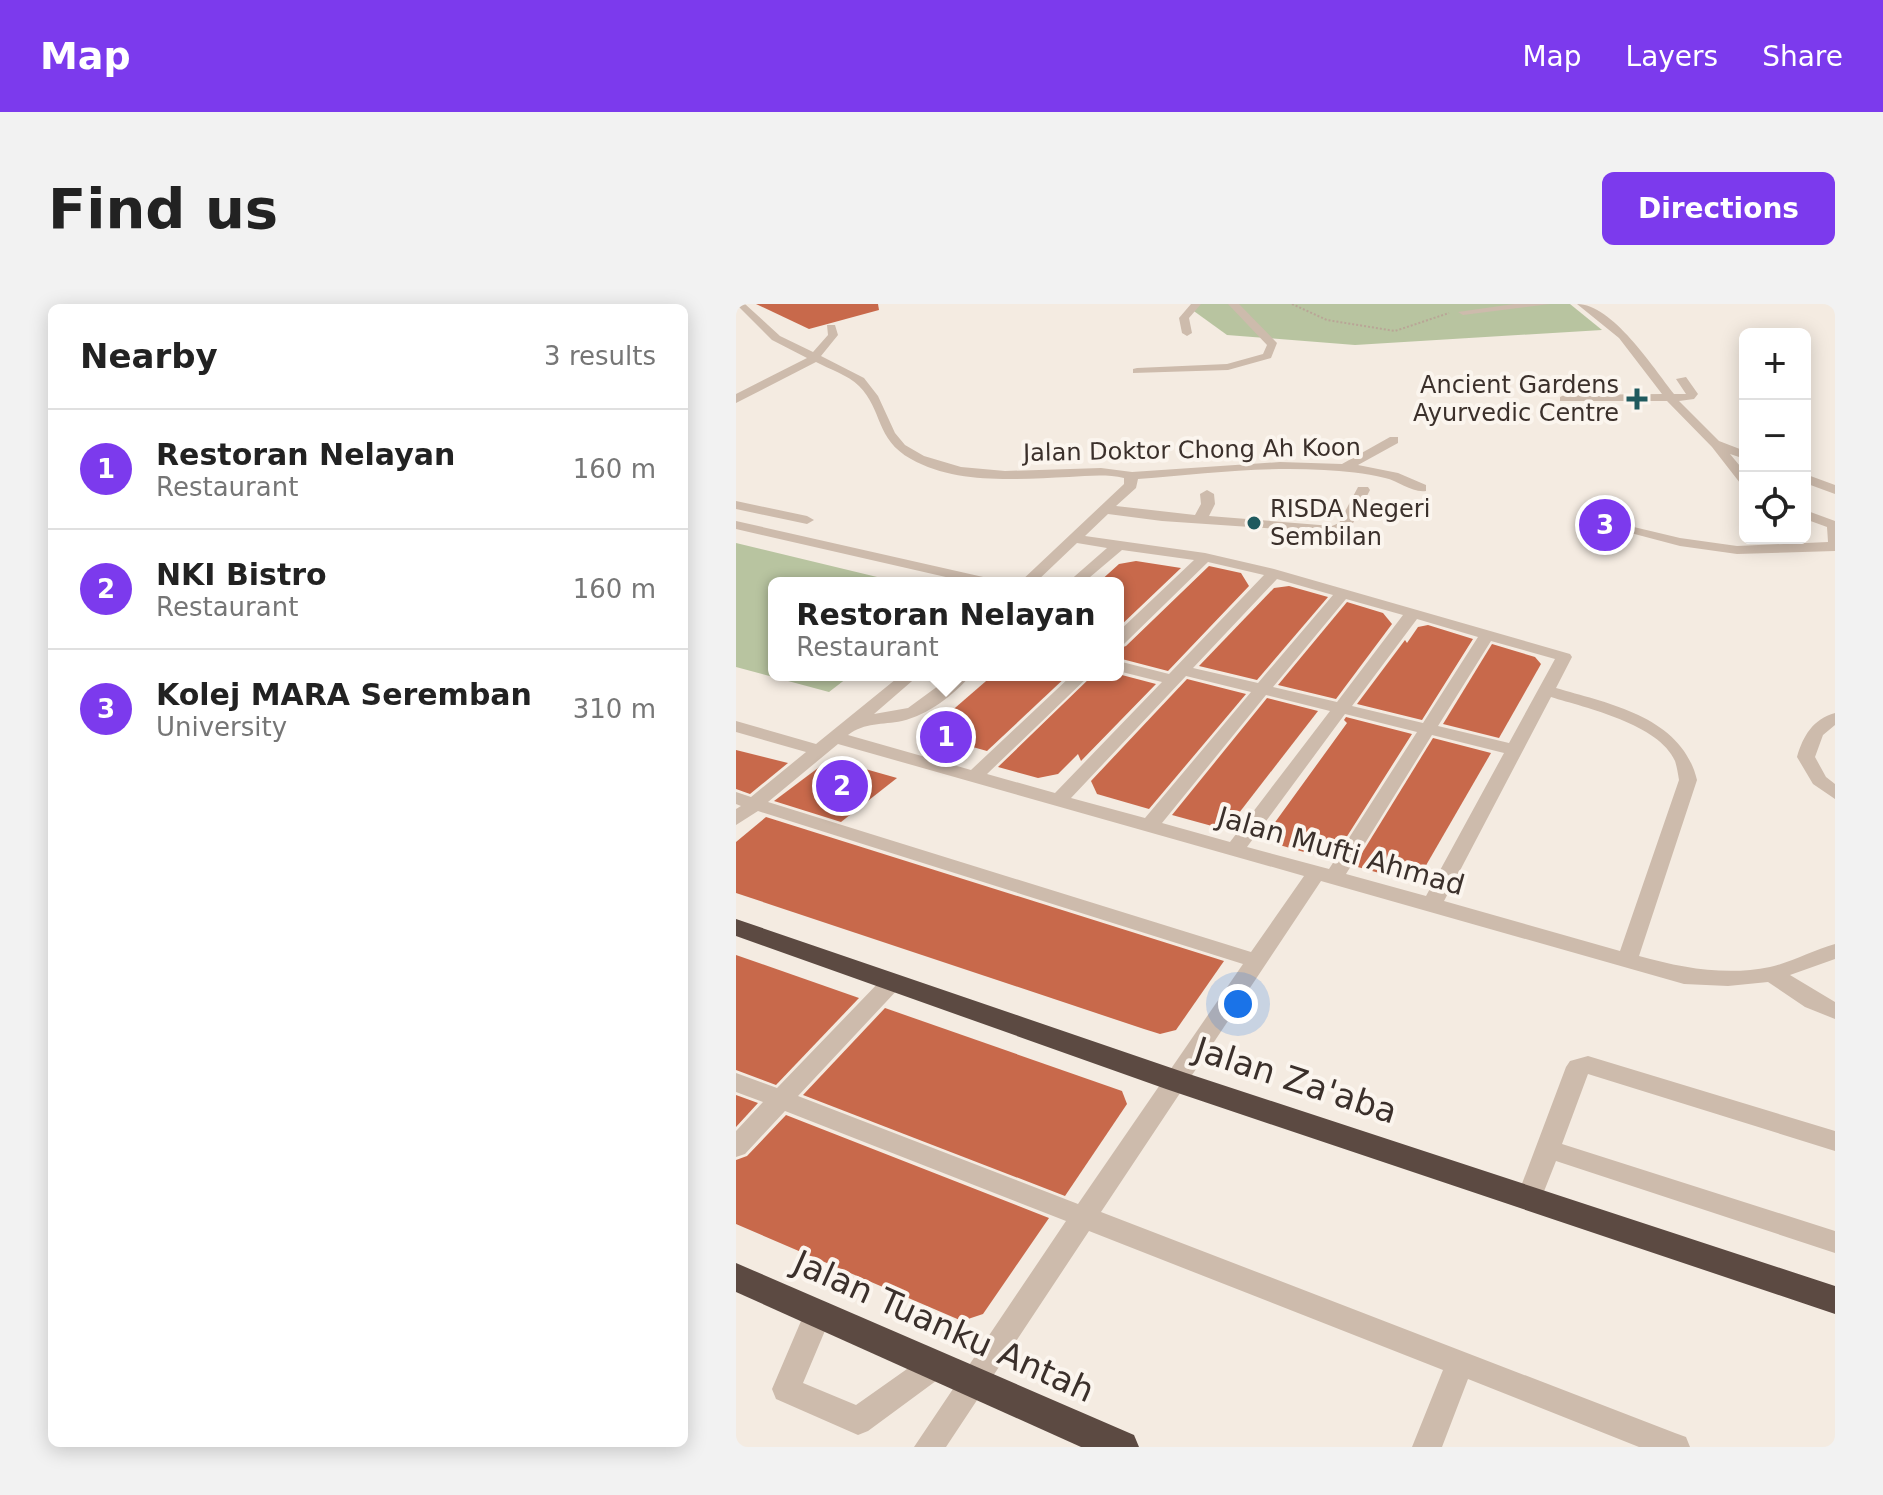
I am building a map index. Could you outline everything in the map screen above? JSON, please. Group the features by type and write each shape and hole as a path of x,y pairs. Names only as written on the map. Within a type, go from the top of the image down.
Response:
{"highway":[{"name":"Jalan Za'aba","path":"736,927 1176,1081 1835,1300"},
{"name":"Jalan Tuanku Antah","path":"736,1277 1121,1447"}],"street":[{"name":"Jalan Doktor Chong Ah Koon","path":"739,304 776,338 860,380 871,390 889,434 900,447 919,458 977,473 1110,472 1131,476 1347,466 1390,474 1421,488"},
{"path":"1187,333 1184,318 1196,304"},
{"path":"1137,371 1228,367 1267,356 1273,345 1233,304"},
{"path":"1463,312 1545,304"},
{"path":"1582,304 1623,336 1671,398 1739,473"},
{"path":"736,399 813,359 833,335 831,327"},
{"path":"1564,399 1687,398 1692,394 1682,379"},
{"path":"1347,466 1394,440"},
{"path":"1715,444 1739,453"},
{"path":"1033,577 1131,485 1131,476"},
{"path":"1811,480 1835,490"},
{"path":"1105,509 1200,520 1339,529 1345,526 1363,490"},
{"path":"1200,520 1208,504 1207,494"},
{"path":"736,505 807,520"},
{"path":"1596,522 1680,542 1737,550 1835,547 1834,525 1811,516"},
{"path":"736,525 966,577"},
{"path":"1076,539 1274,573 1564,657 1431,906"},
{"path":"1081,577 1118,546"},
{"path":"1105,558 1200,562"},
{"path":"1124,635 1200,562"},
{"path":"1059,800 1274,573"},
{"path":"1149,826 1343,592"},
{"path":"1234,850 1414,612"},
{"path":"929,1447 1257,961 1324,876 1428,729 1488,633"},
{"path":"1124,667 1261,689 1514,750"},
{"path":"736,819 745,800 826,744 903,681"},
{"path":"854,720 905,717 919,712 956,681"},
{"path":"975,776 1076,681"},
{"path":"1547,691 1644,723 1662,733 1688,768 1688,780 1627,961"},
{"path":"1835,718 1826,722 1810,739 1806,757 1819,780 1835,793"},
{"name":"Jalan Mufti Ahmad","path":"736,726 975,776 1684,976 1728,978 1772,974 1835,951"},
{"path":"745,800 1257,961"},
{"path":"1772,974 1813,1001 1835,1011"},
{"path":"736,1147 892,982"},
{"path":"1530,1197 1578,1067 1588,1065 1835,1141"},
{"path":"736,1082 1675,1447"},
{"path":"1548,1149 1835,1242"},
{"path":"818,1314 786,1389 858,1421 934,1366"},
{"path":"1427,1447 1460,1363"}],"path":[{"path":"1292,304 1327,320 1357,322 1395,331 1405,329 1425,317 1463,312"}],"green space":[{"path":"1197,304 1570,304 1602,330 1355,345 1227,335 1191,309"},
{"path":"736,543 877,577 768,577 768,676 736,667"},
{"path":"788,681 843,681 829,692"}],"building":[{"path":"756,304 878,304 879,310 809,329"},
{"path":"1136,561 1181,568 1124,622 1124,577 1105,577 1119,564"},
{"path":"1209,566 1241,573 1249,586 1168,671 1124,660 1126,646"},
{"path":"1289,586 1328,597 1257,680 1199,666 1274,588"},
{"path":"1347,602 1383,613 1392,624 1336,699 1278,685"},
{"path":"1428,625 1473,639 1422,720 1357,704 1405,640 1407,643 1418,627"},
{"path":"1492,644 1535,657 1541,664 1499,738 1443,724"},
{"path":"1124,676 1156,684 1081,761 1078,754 1058,774 1038,778 998,767 1087,681 1124,681"},
{"path":"1187,679 1246,694 1149,809 1097,794 1091,781"},
{"path":"986,681 1062,681 987,751 937,737 933,727"},
{"path":"1267,698 1318,711 1232,822 1212,826 1172,815"},
{"path":"1346,717 1412,734 1332,860 1276,844 1268,832 1347,723 1344,720"},
{"path":"1433,738 1491,753 1421,874 1401,879 1354,866"},
{"path":"736,750 788,763 750,794 736,789"},
{"path":"830,759 897,778 841,822 774,801"},
{"path":"766,817 1224,961 1176,1030 1160,1034 1144,1029 736,893 736,842"},
{"path":"736,955 859,998 776,1085 736,1070"},
{"path":"885,1008 1122,1091 1127,1104 1065,1196 803,1095"},
{"path":"736,1095 758,1103 736,1127"},
{"path":"786,1115 1049,1218 983,1314 962,1321 736,1224 736,1160 747,1156"}],"place":[{"name":"Ancient Gardens Ayurvedic Centre","path":"1637,399"},
{"name":"RISDA Negeri Sembilan","path":"1254,523"},
{"name":"Kolej MARA Seremban","path":"1605,525"},
{"name":"Restoran Nelayan","path":"946,737"},
{"name":"NKI Bistro","path":"842,786"}]}
